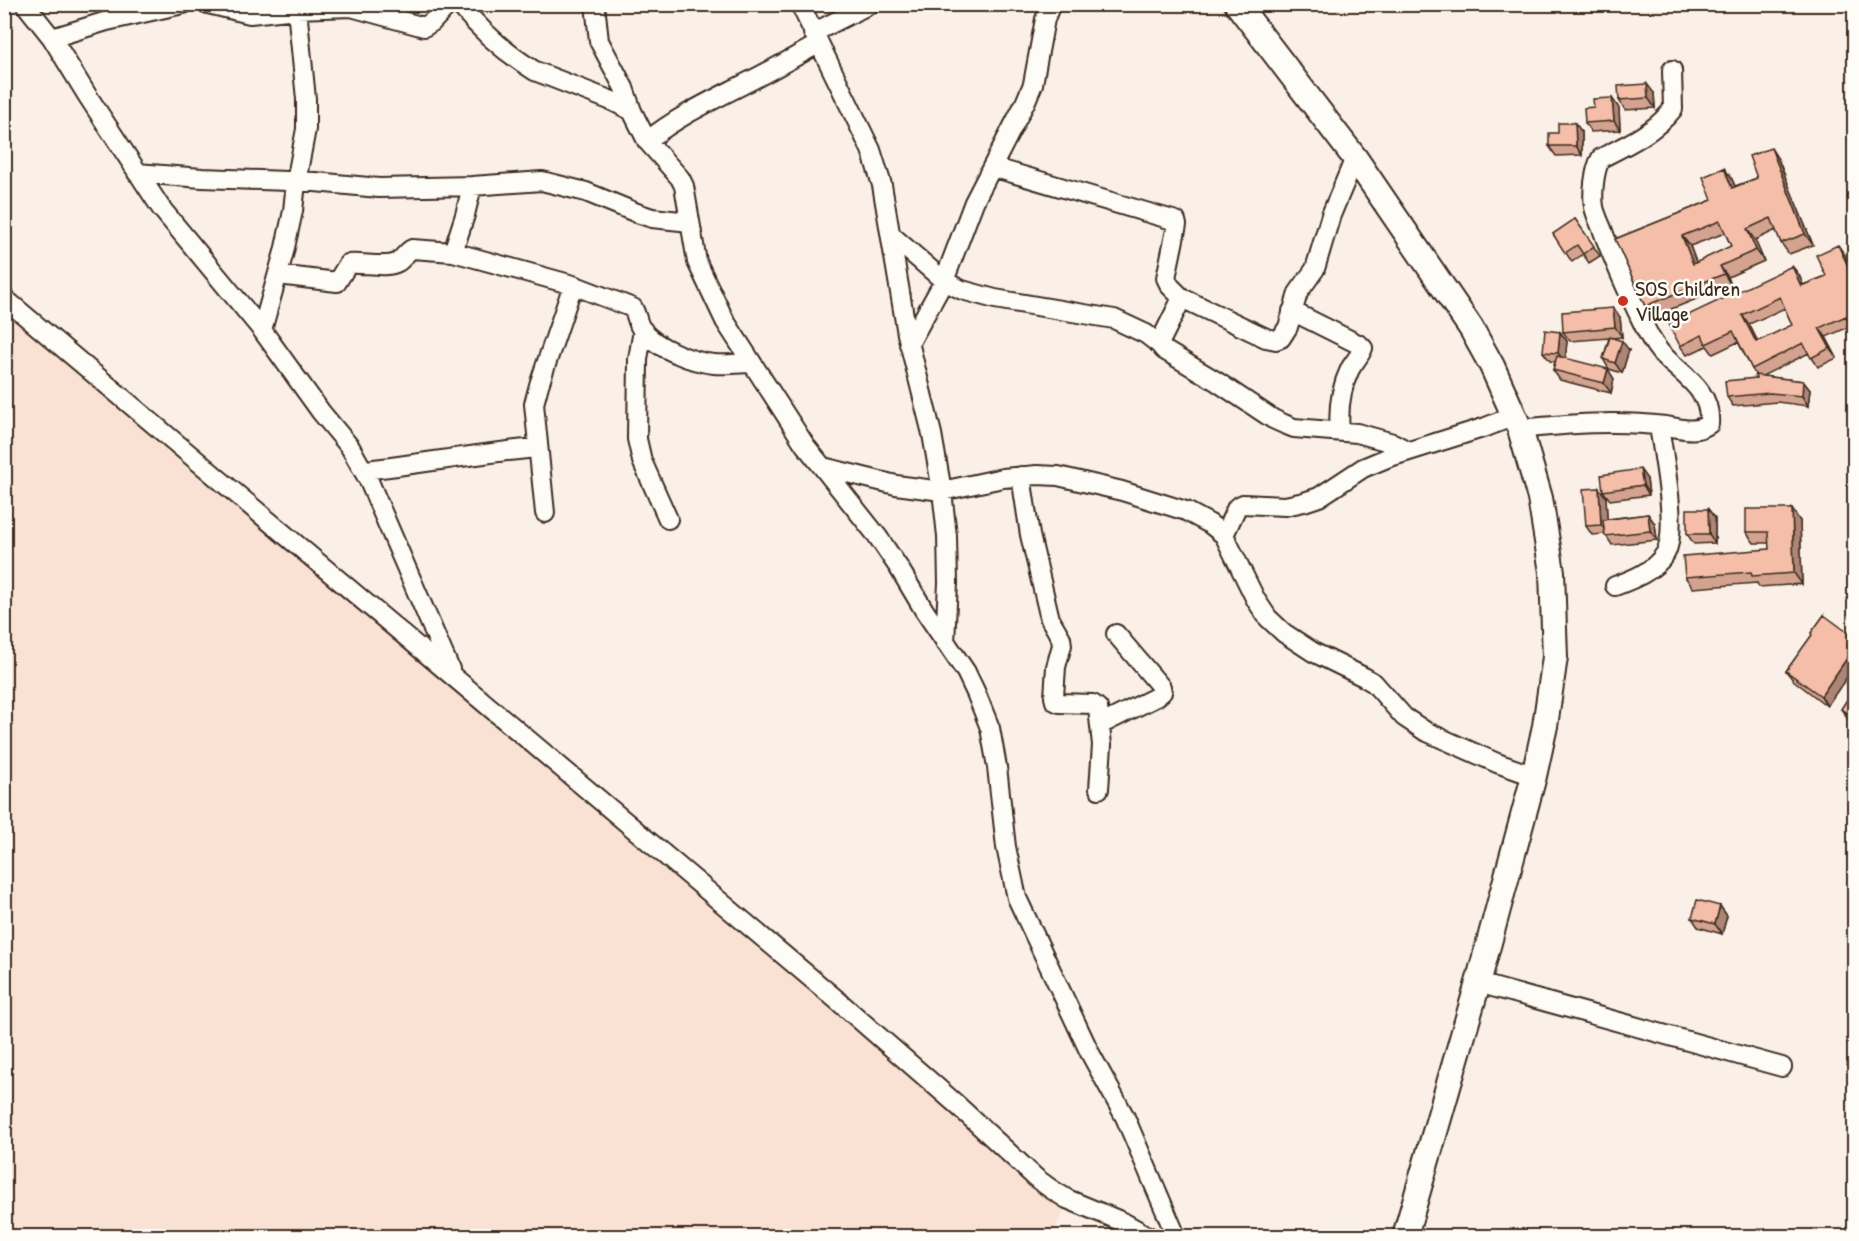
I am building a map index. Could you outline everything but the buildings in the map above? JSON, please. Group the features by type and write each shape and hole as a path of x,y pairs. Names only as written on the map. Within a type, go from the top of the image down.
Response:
{"main road":[{"path":"1237,4 1355,158 1471,328 1492,366 1517,423 1542,509 1552,572 1555,657 1545,726 1534,776 1478,983 1405,1236"}],"street":[{"path":"25,4 52,38 161,208 262,330 321,412 350,447 363,470 452,674"},
{"path":"52,38 107,21 183,4"},
{"path":"208,4 250,14 351,7 424,27 449,4"},
{"path":"459,4 496,41 535,71 632,111"},
{"path":"595,4 599,41 624,88 632,111 648,141 680,178 684,186 697,262 725,321 786,416 878,537 966,672 990,728 998,767 1006,847 1017,898 1090,1053 1125,1117 1176,1236"},
{"path":"800,4 815,39 871,150 882,185 909,344 932,434 942,491 947,536 948,583 945,642"},
{"path":"648,141 664,127 815,39 870,4"},
{"path":"909,344 944,281 974,202 1033,84 1045,19 1051,4"},
{"path":"262,330 293,211 307,115 297,9"},
{"path":"1224,535 1237,507 1243,504 1285,506 1304,502 1319,497 1363,468 1408,451 1486,427 1517,423 1575,423 1659,426 1699,431 1709,424 1710,413 1706,398 1660,352 1644,325 1618,273 1594,207 1595,174 1601,158 1649,131 1665,119 1673,109 1672,70"},
{"path":"992,167 1176,221 1166,278 1170,286 1182,298 1266,338 1276,340 1281,338 1288,327 1298,293 1315,269 1331,215 1355,158"},
{"path":"137,173 380,188 472,186 542,180 586,192 652,218 690,222"},
{"path":"453,252 472,186"},
{"path":"891,235 944,281 963,290 995,299 1114,320 1146,334 1164,350 1274,419 1294,428 1340,431 1376,437 1408,451"},
{"path":"278,275 337,282 348,264 392,265 412,249 453,252 573,285 633,309 643,330 653,340 696,361 714,364 752,363"},
{"path":"545,513 534,404 538,385 573,285"},
{"path":"4,298 837,1000 955,1103 1036,1178 1067,1199 1123,1222 1148,1236"},
{"path":"1159,344 1182,298"},
{"path":"1292,311 1363,348 1350,369 1345,383 1338,412 1340,431"},
{"path":"643,330 638,359 637,439 642,461 668,519"},
{"path":"1615,586 1646,572 1656,565 1666,552 1671,523 1659,426"},
{"path":"363,470 537,448"},
{"path":"823,467 896,485 942,491 1021,476 1058,476 1186,511 1210,524 1224,535 1256,600 1268,618 1284,633 1313,652 1364,676 1374,683 1404,717 1425,731 1497,763 1534,776"},
{"path":"1021,476 1030,535 1050,619 1061,638 1062,645 1056,667 1056,701 1093,704 1098,708 1102,745 1099,789"},
{"path":"1100,725 1162,692 1161,687 1116,634"},
{"path":"1478,983 1782,1067"}],"shaded area":[{"path":"4,310 1067,1205 1051,1236 5,1236"}],"place":[{"name":"SOS Children Village","path":"1623,301"}]}
